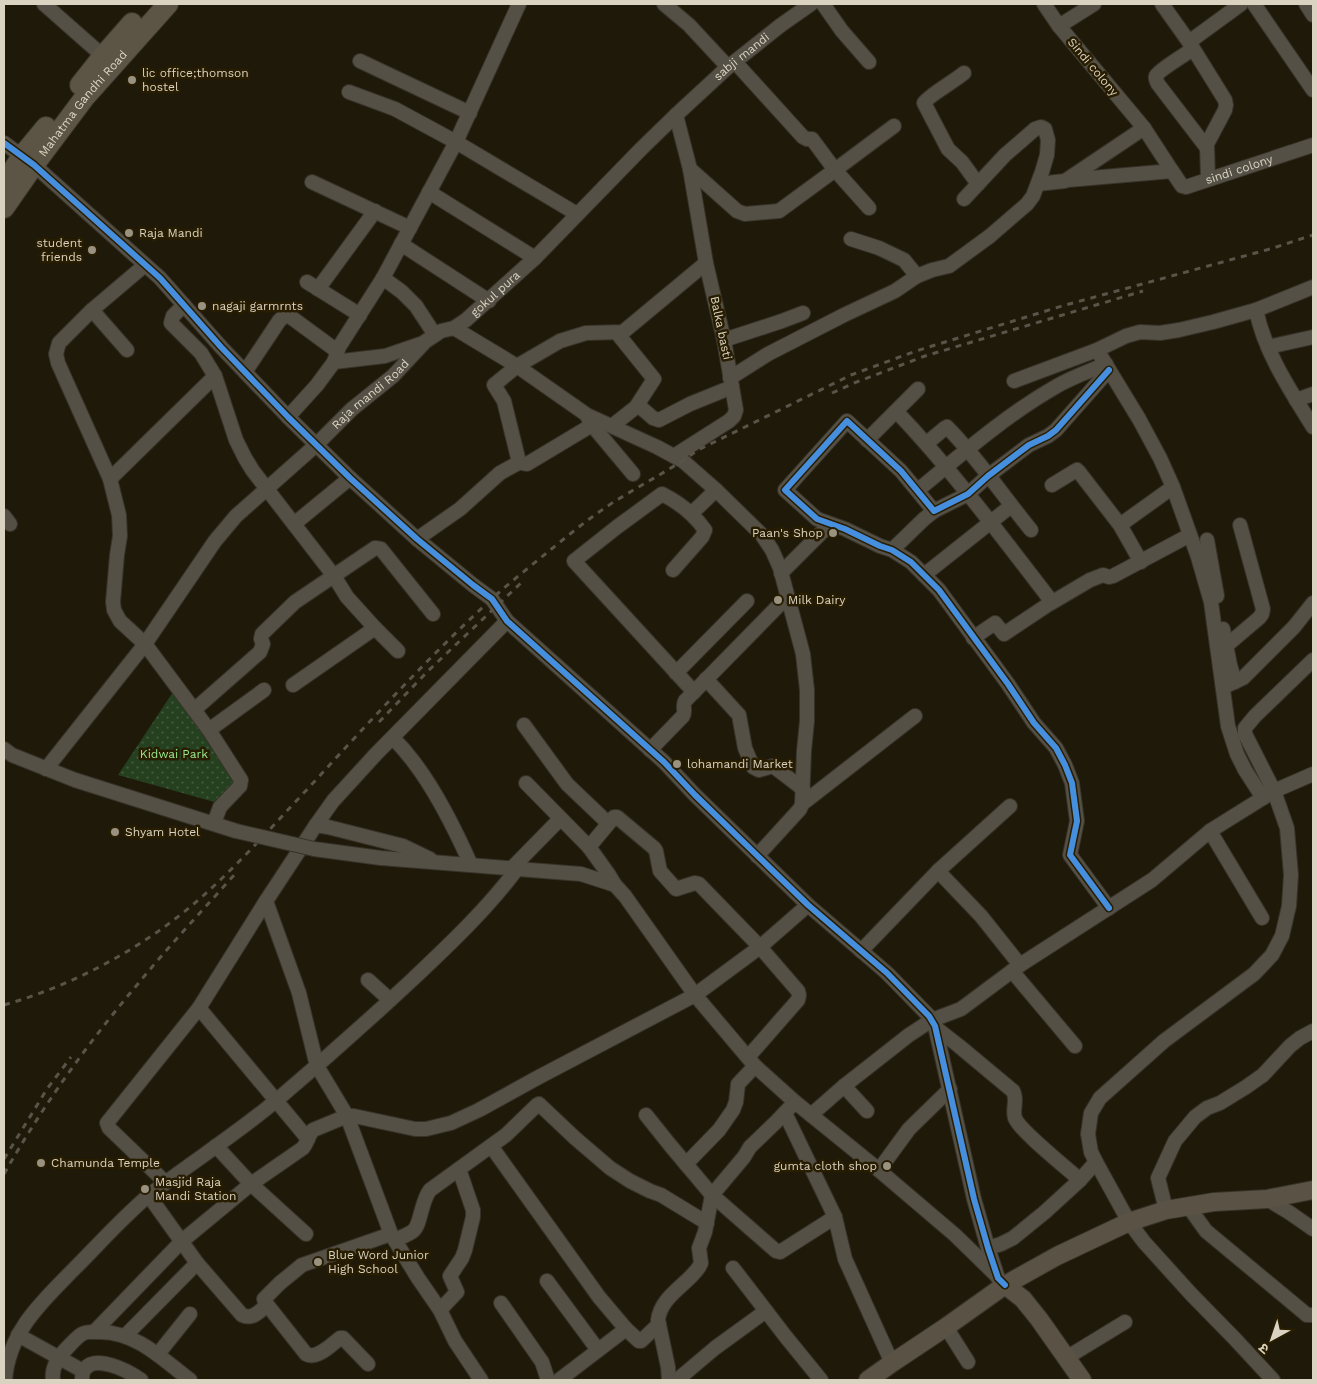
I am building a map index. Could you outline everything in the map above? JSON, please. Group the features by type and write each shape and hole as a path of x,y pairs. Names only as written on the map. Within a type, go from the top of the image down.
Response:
{"highway":[{"name":"Mahatma Gandhi Road","path":"4,208 28,161 103,56 149,4"},
{"name":"Mahatma Gandhi Road","path":"4,184 28,161 168,4"}],"main road":[{"path":"881,1374 946,1327 1002,1281 1129,1222 1166,1210 1188,1206 1214,1202 1267,1199 1313,1190"},
{"path":"1002,1281 1023,1299 1034,1312 1082,1380"}],"street":[{"path":"44,4 103,56"},
{"path":"288,417 317,385 383,278 456,142 519,4"},
{"path":"664,4 732,64 803,137 812,139 835,170 868,208"},
{"name":"sabji mandi","path":"676,115 732,64 811,4"},
{"path":"823,4 842,31 869,62"},
{"name":"Sindi colony","path":"1044,4 1059,26 1144,128 1172,171"},
{"path":"1059,26 1094,4"},
{"path":"1207,148 1158,84 1156,76 1241,4"},
{"path":"1254,4 1313,90"},
{"path":"1306,4 1313,15"},
{"path":"1164,5 1225,100 1225,110 1207,144 1208,179"},
{"path":"360,61 470,112"},
{"path":"964,73 927,98 924,103 948,149 962,162 978,184"},
{"path":"349,92 395,109 456,142 578,214"},
{"name":"Balka basti","path":"674,456 732,419 736,414 724,340 706,263 690,169 676,115"},
{"name":"gokul pura","path":"336,357 337,360 385,356 424,343 435,335 454,328 466,320 535,258 676,115"},
{"path":"690,169 737,211 745,214 779,211 894,126"},
{"path":"964,199 1005,155 1034,129 1041,127 1047,133 1048,149 1042,172 1053,182 1172,171"},
{"path":"638,405 653,418 659,420 731,383 768,354 895,291 917,276 948,266 990,236 1027,204 1033,196 1144,128"},
{"path":"4,142 160,278 245,372 350,478 417,539 492,599 507,621 650,750 808,905 887,973 934,1024 1013,1091 1015,1096 1014,1117 1018,1124 1048,1152 1089,1169 1159,1260 1273,1380"},
{"name":"sindi colony","path":"1172,171 1184,187 1313,145"},
{"path":"312,182 410,228"},
{"path":"428,192 535,258"},
{"path":"360,315 312,286 375,211"},
{"path":"851,239 879,248 904,260 917,276"},
{"path":"401,244 489,301"},
{"path":"520,462 504,401 494,385 517,366 560,341 578,334 625,331 706,263"},
{"path":"145,265 92,310 59,343 56,354 58,363 110,478 119,515 120,536 114,583 114,610 120,621 145,644 194,710 241,782 240,786 220,807 214,823"},
{"path":"383,278 402,292 416,306 435,335"},
{"path":"1014,381 1102,348 1126,336 1140,332 1160,333 1179,330 1214,322 1256,310 1313,287"},
{"path":"184,305 173,316 171,323 201,353 215,376 236,440 245,458 266,489 334,576 346,597 398,651"},
{"path":"92,310 127,350"},
{"path":"1256,310 1258,323 1268,347 1288,386 1313,427"},
{"path":"724,340 803,313"},
{"path":"245,372 278,321 288,315 336,357"},
{"path":"454,328 517,366 589,420 633,474"},
{"path":"612,426 638,405 654,379 617,333"},
{"path":"1268,347 1313,337"},
{"name":"Raja mandi Road","path":"46,769 145,644 225,528 316,445 352,409 394,376 424,343"},
{"path":"1102,348 1107,367 1156,450 1190,535 1211,602 1228,685"},
{"path":"918,490 968,448 1021,408 1058,385 1107,367"},
{"path":"892,550 924,519 968,494 1028,445 1048,436 1056,430 1107,367"},
{"path":"110,478 215,376"},
{"path":"867,440 918,389"},
{"path":"1296,400 1313,394"},
{"path":"897,412 927,443 991,522 1051,603"},
{"path":"417,539 460,509 500,473 520,462 527,464 589,420 612,426 674,456 688,465 716,490 762,535 778,563 803,654 807,721 802,804 800,809 758,856"},
{"path":"934,512 901,470 847,421 785,489 785,492 817,519 892,550 911,562 939,590 1008,684 1034,723 1056,748 1072,783 1077,821 1070,854 1109,908"},
{"path":"927,443 947,427 968,448 1031,530"},
{"path":"1052,485 1077,470 1120,525 1141,562"},
{"path":"294,524 350,478"},
{"path":"1120,525 1172,487"},
{"path":"692,513 716,490"},
{"path":"673,570 704,533 703,528 692,513 678,502 662,494 616,527 574,561 694,692"},
{"path":"924,576 1011,506"},
{"path":"781,573 829,524"},
{"path":"1226,646 1259,618 1263,609 1240,525"},
{"path":"973,638 994,623 1004,634 1090,580 1103,575 1113,576 1190,535"},
{"path":"988,1248 1013,1238 1044,1212 1089,1169 1091,1152 1088,1134 1091,1113 1100,1098 1164,1041 1254,974 1272,955 1282,936 1289,906 1291,876 1285,822 1268,795 1245,770 1237,754 1228,726 1226,646 1207,540"},
{"path":"194,710 260,652 264,644 261,639 262,634 295,602 375,548 381,549 432,614"},
{"path":"650,750 683,716 685,712 684,702 787,597"},
{"path":"676,673 747,602"},
{"path":"1228,685 1243,678 1294,627 1313,603"},
{"path":"166,1183 109,1128 107,1122 199,1008 266,901 333,801 507,621"},
{"path":"293,685 375,628"},
{"path":"1268,795 1244,728 1313,660"},
{"path":"706,679 739,715 744,743 753,767 759,770 773,766 803,789"},
{"path":"208,730 264,690"},
{"path":"802,804 915,716"},
{"path":"524,725 567,784 608,823"},
{"path":"393,738 412,759 424,777 458,835 471,865"},
{"path":"4,749 12,755 46,769 136,800 214,823 236,832 314,849 381,858 581,874 615,885"},
{"path":"811,1115 908,1035 934,1024 961,1009 1016,968 1152,880 1210,831 1268,795 1313,774"},
{"path":"526,783 588,847 695,995 752,1062 795,1102 955,1235 1002,1281"},
{"path":"861,951 938,871 1010,806"},
{"path":"588,847 608,823 614,817 617,817 654,848 660,871 676,888 695,883 699,884 760,947 800,995 738,1084 733,1110 719,1130 686,1164"},
{"path":"5,1380 18,1335 34,1310 132,1209 276,1101 390,1000 460,935 500,892 514,869 560,819"},
{"path":"316,825 403,846 437,862"},
{"path":"1210,831 1262,918"},
{"path":"938,871 981,916 1016,968 1075,1046"},
{"path":"266,901 299,993 317,1066 347,1116 393,1237 440,1310 455,1341 480,1380"},
{"path":"94,1332 182,1241 251,1184 302,1148 313,1130 347,1116 364,1117 415,1129 426,1129 451,1124 695,995 760,947 808,905"},
{"path":"368,980 390,1000"},
{"path":"199,1008 308,1139"},
{"path":"934,1024 974,1199 988,1248 1002,1281"},
{"path":"1166,1210 1158,1178 1177,1137 1201,1112 1220,1103 1263,1075 1290,1046 1313,1031"},
{"path":"844,1086 867,1111"},
{"path":"879,1170 909,1129 950,1089"},
{"path":"669,1380 659,1314 668,1300 701,1263 699,1248 707,1223 712,1195 744,1157 750,1147 795,1102"},
{"path":"368,1364 343,1338 340,1338 315,1356 306,1354 264,1301 266,1296 302,1264 412,1232 418,1225 430,1190 506,1135 537,1104 540,1104 610,1168 630,1181 661,1195 707,1223"},
{"path":"785,1113 836,1217 845,1259 881,1374"},
{"path":"646,1115 712,1195 778,1252 836,1217"},
{"path":"216,1146 251,1184 306,1234"},
{"path":"491,1146 626,1330 641,1341 659,1324"},
{"path":"440,1310 457,1292 450,1276 462,1258 473,1217 473,1210 459,1169"},
{"path":"149,1196 197,1263 244,1316 254,1316 267,1305"},
{"path":"1267,1199 1290,1212 1313,1229"},
{"path":"1188,1206 1206,1231 1307,1314 1313,1315"},
{"path":"125,1336 197,1263"},
{"path":"733,1268 821,1380"},
{"path":"547,1281 598,1350"},
{"path":"501,1303 542,1362 548,1380"},
{"path":"677,1380 715,1348 766,1311"},
{"path":"158,1354 190,1314"},
{"path":"1066,1358 1125,1322"},
{"path":"946,1327 968,1362"},
{"path":"559,1380 626,1330"},
{"path":"53,1380 52,1375 58,1358 82,1334 111,1332 143,1344 190,1380"},
{"path":"18,1335 58,1358 82,1376 88,1366 95,1363 110,1364 141,1380"}],"green space":[{"name":"Kidwai Park","path":"173,692 237,781 218,803 118,775"}],"railway":[{"path":"4,1005 58,986 110,961 135,947 182,914 246,854 439,649 491,600 524,571 591,518 698,450 851,375 916,351 1062,306 1270,249 1313,235"},
{"path":"832,393 925,356 1143,291"},
{"path":"379,722 428,671 522,582"},
{"path":"4,1174 50,1100 100,1030 161,957 235,874"},
{"path":"4,1159 47,1089 71,1057"}],"cycle path":[{"path":"4,143 34,165 160,278 221,347 350,478 417,539 492,599 507,621 664,762 695,795 808,905 887,973 929,1016 935,1026 974,1199 998,1278 1005,1285"},
{"path":"1109,370 1056,430 1029,445 988,476 968,494 934,511 901,471 847,421 785,490 817,519 892,550 911,562 939,590 1008,684 1034,723 1056,748 1072,783 1077,821 1070,855 1109,908"}],"place":[{"name":"lic office;thomson hostel","path":"132,80"},
{"name":"Raja Mandi","path":"129,233"},
{"name":"student friends","path":"92,250"},
{"name":"nagaji garmrnts","path":"202,306"},
{"name":"Paan's Shop","path":"833,533"},
{"name":"Milk Dairy","path":"778,600"},
{"name":"lohamandi Market","path":"677,764"},
{"name":"Shyam Hotel","path":"115,832"},
{"name":"Chamunda Temple","path":"41,1163"},
{"name":"gumta cloth shop","path":"887,1166"},
{"name":"Masjid Raja Mandi Station","path":"145,1189"},
{"name":"Blue Word Junior High School","path":"318,1262"}]}
